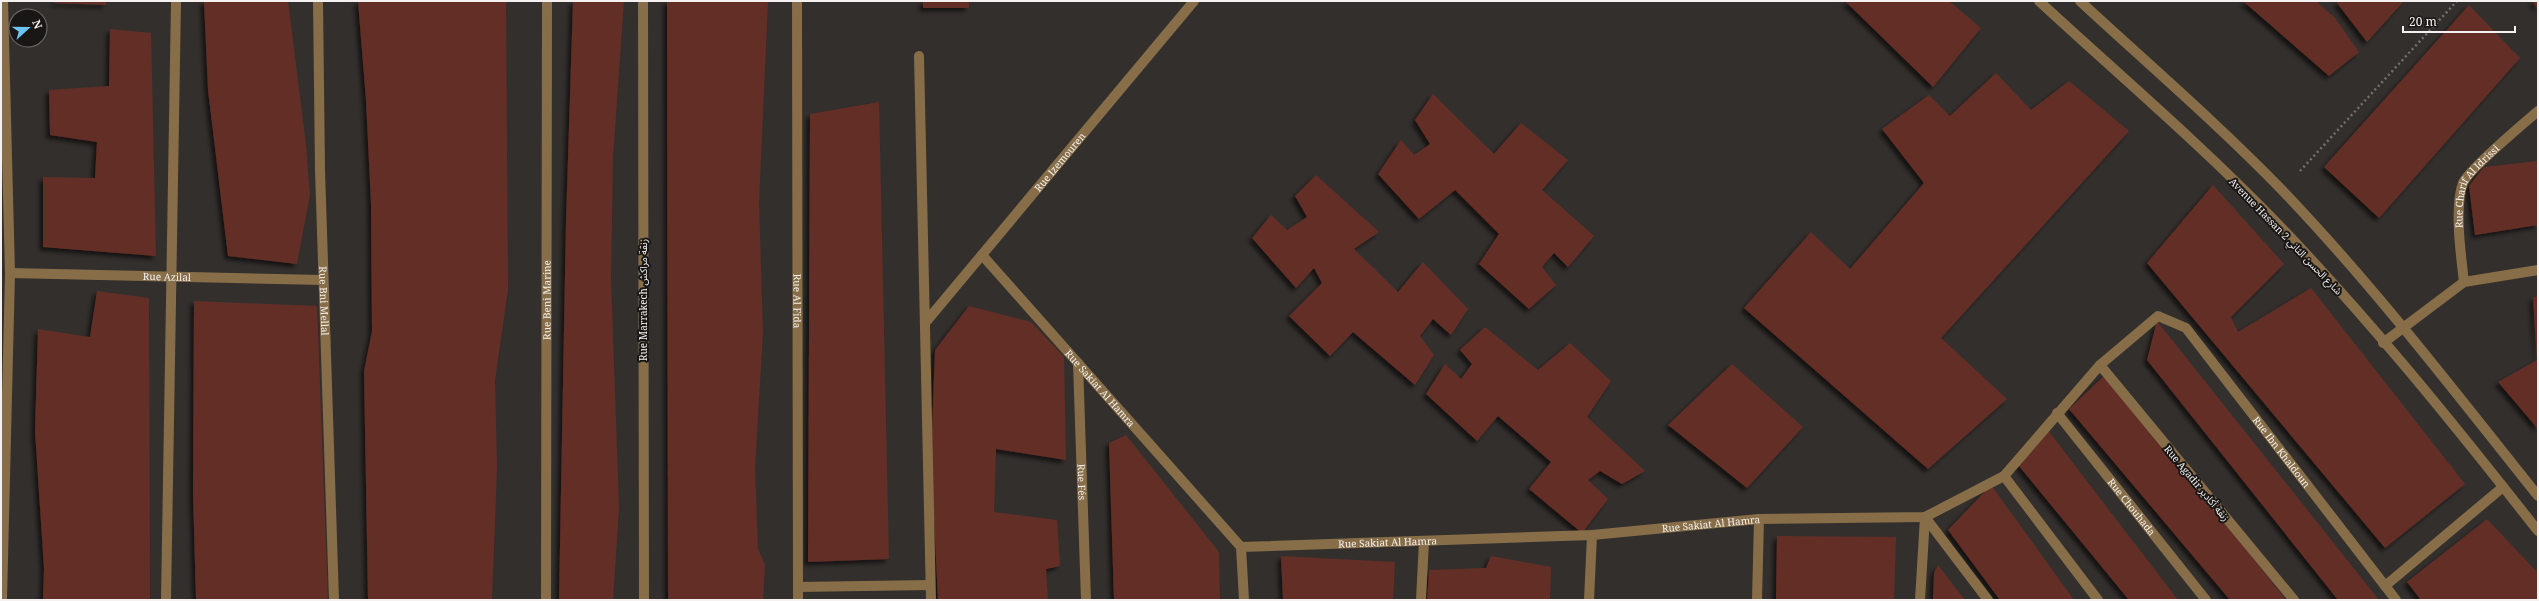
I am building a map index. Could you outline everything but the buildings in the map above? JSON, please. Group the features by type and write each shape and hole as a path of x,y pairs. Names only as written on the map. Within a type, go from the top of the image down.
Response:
{"street":[{"path":"2,600 10,273 3,1"},
{"path":"166,600 170,277 176,1"},
{"name":"Rue Bni Mellal","path":"318,1 323,280 334,600"},
{"name":"Rue Beni Marine","path":"546,600 547,1"},
{"name":"Rue Marrakech زنقة مراكش","path":"643,1 644,600"},
{"name":"Rue Al Fida","path":"797,1 798,600"},
{"name":"Rue Izemouren","path":"925,323 1194,1"},
{"name":"Avenue Hassan 2 شارع الحسن الثاني","path":"2039,1 2266,212 2314,263 2383,343 2538,531"},
{"path":"2080,1 2280,189 2404,327 2538,496"},
{"path":"919,56 931,600"},
{"name":"Rue Charif Al Idrissi","path":"2464,282 2459,225 2463,183 2490,154 2538,111"},
{"name":"Rue Sakiat Al Hamra","path":"982,255 1241,547 1424,542 1592,535 1759,519 1925,516"},
{"path":"2383,343 2464,282 2538,270"},
{"name":"Rue Azilal","path":"10,273 323,280"},
{"name":"Rue Ibn Khaldoun","path":"2100,365 2158,316 2186,328 2396,600"},
{"name":"Rue Fés","path":"1078,364 1086,600"},
{"path":"1925,516 2004,476 2100,365"},
{"name":"Rue Agadir زنقة أكادير","path":"2100,365 2294,600"},
{"name":"Rue Chouhada","path":"2057,413 2206,600"},
{"path":"2004,476 2098,600"},
{"path":"2385,586 2503,487"},
{"path":"1920,600 1925,516"},
{"path":"1925,516 1988,600"},
{"path":"1757,600 1759,519"},
{"path":"1589,600 1592,535"},
{"path":"1422,600 1424,542"},
{"path":"1241,547 1244,600"},
{"path":"798,587 930,585"}],"path":[{"path":"2280,189 2308,163 2456,1"}]}
